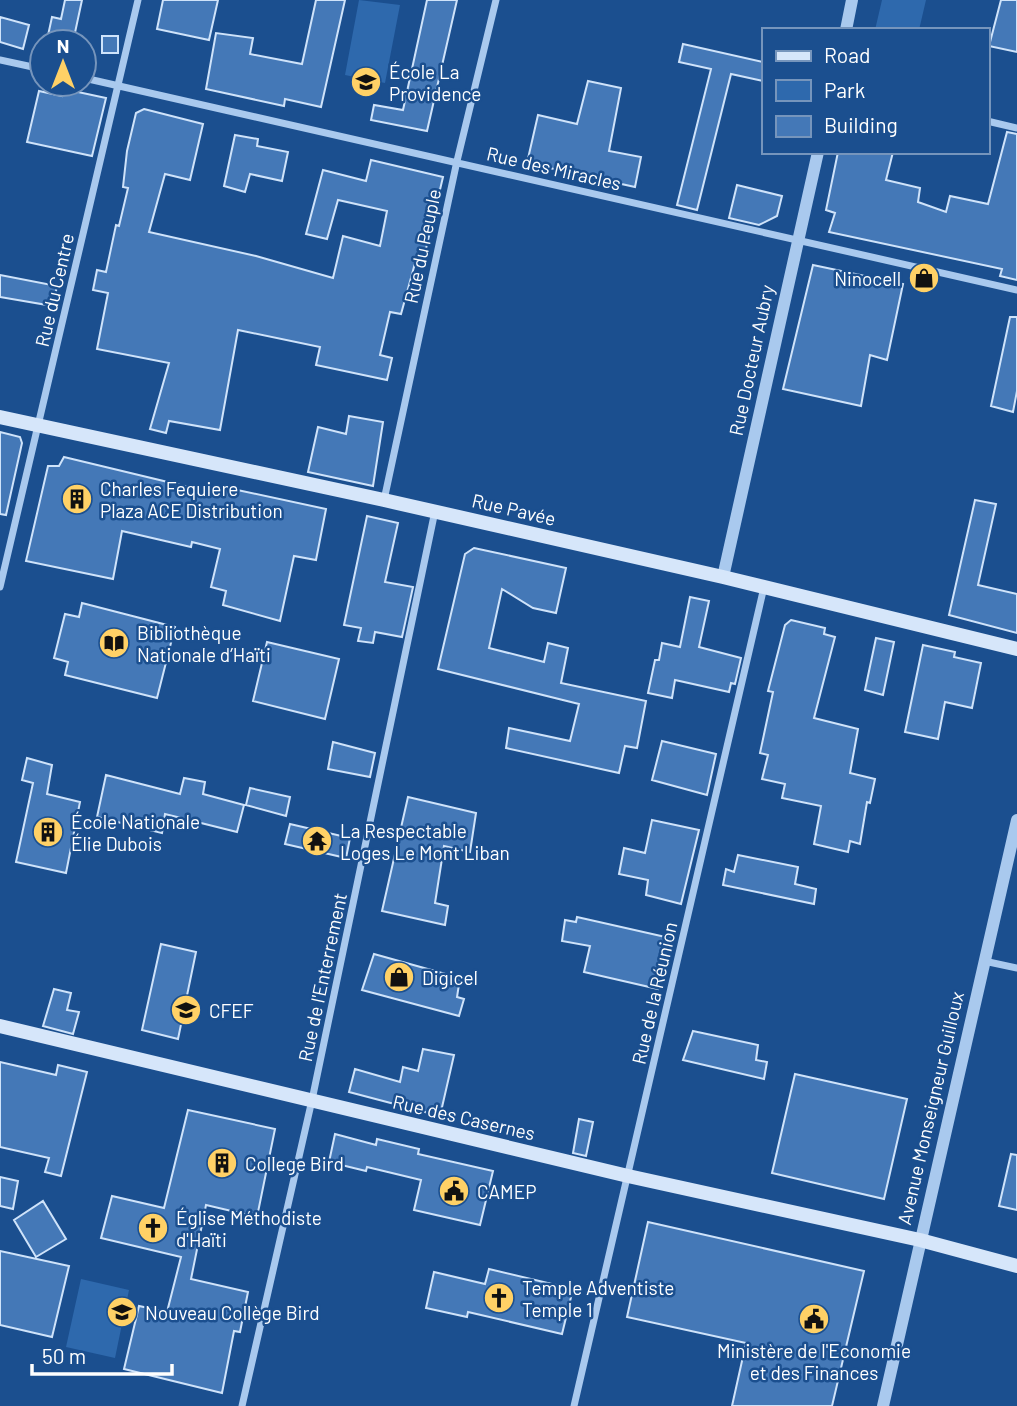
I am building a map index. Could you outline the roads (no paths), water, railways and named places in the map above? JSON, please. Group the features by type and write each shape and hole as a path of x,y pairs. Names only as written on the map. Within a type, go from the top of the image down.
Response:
{"main road":[{"name":"Rue Pavée","path":"0,417 435,511 723,577 1017,649"},
{"name":"Rue des Casernes","path":"0,1026 628,1176 920,1240 1017,1266"}],"street":[{"name":"Rue du Centre","path":"0,587 138,0"},
{"name":"Rue du Peuple","path":"384,500 457,161 496,0"},
{"path":"846,28 852,0"},
{"path":"0,60 28,66"},
{"name":"Rue des Miracles","path":"98,81 1017,290"},
{"path":"989,121 1017,128"},
{"name":"Rue Docteur Aubry","path":"723,577 818,154"},
{"name":"Rue de l'Enterrement","path":"242,1406 312,1100 435,511"},
{"name":"Rue de la Réunion","path":"574,1406 765,587"},
{"name":"Avenue Monseigneur Guilloux","path":"883,1406 1017,820"},
{"path":"983,961 1017,968"}],"place":[{"name":"École La Providence","path":"366,82"},
{"name":"Ninocell","path":"924,278"},
{"name":"Charles Fequiere Plaza ACE Distribution","path":"77,499"},
{"name":"Bibliothèque Nationale d’Haïti","path":"114,643"},
{"name":"École Nationale Élie Dubois","path":"48,832"},
{"name":"La Respectable Loges Le Mont Liban","path":"317,841"},
{"name":"Digicel","path":"399,977"},
{"name":"CFEF","path":"186,1010"},
{"name":"College Bird","path":"222,1163"},
{"name":"CAMEP","path":"454,1191"},
{"name":"Église Méthodiste d'Haïti","path":"153,1228"},
{"name":"Temple Adventiste Temple 1","path":"499,1298"},
{"name":"Nouveau Collège Bird","path":"122,1312"},
{"name":"Ministère de l'Economie et des Finances","path":"814,1319"}]}
